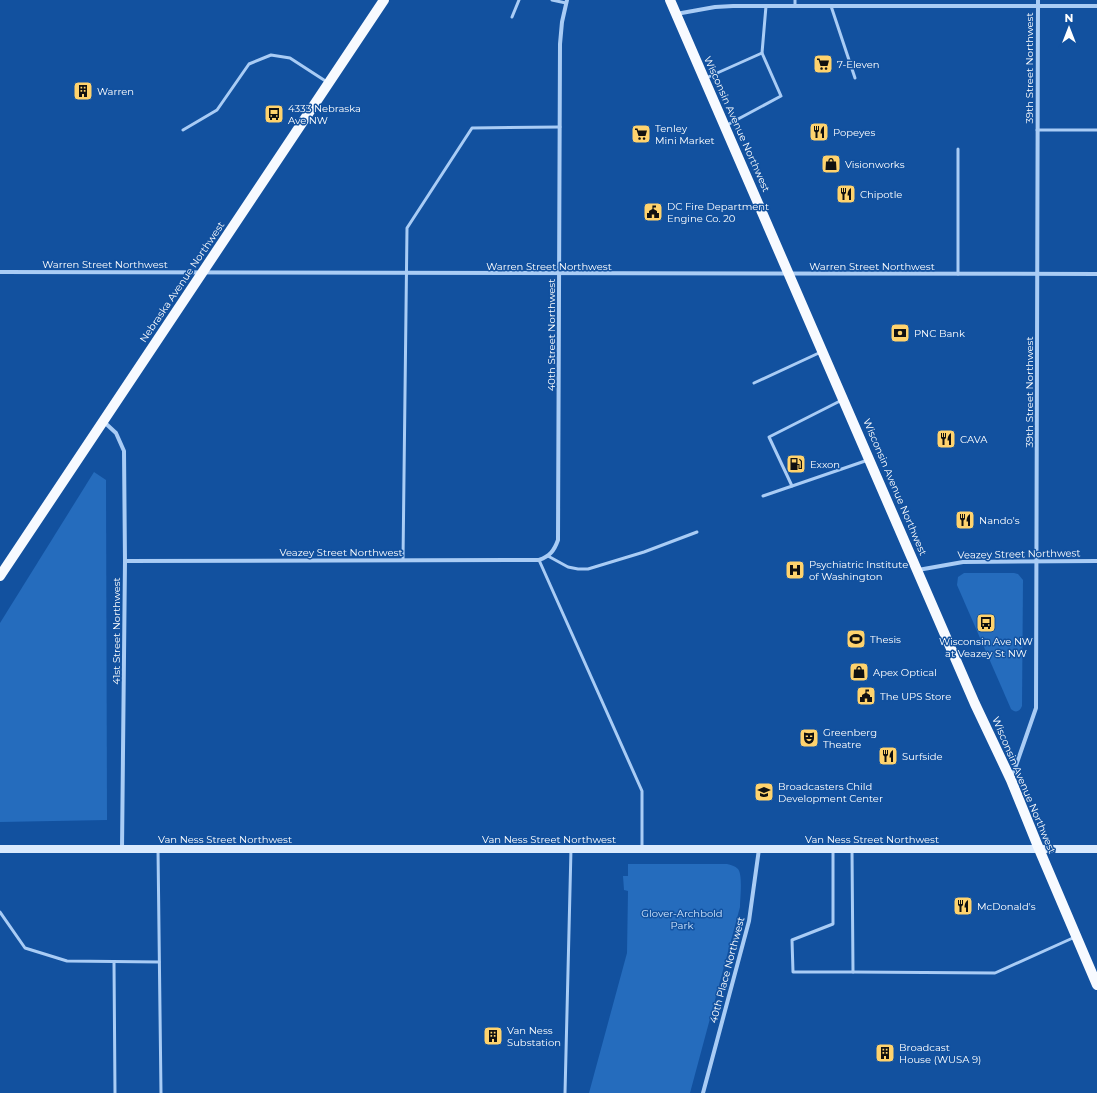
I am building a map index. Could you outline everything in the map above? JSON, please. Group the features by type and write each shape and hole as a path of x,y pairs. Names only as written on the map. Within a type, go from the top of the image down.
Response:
{"main road":[{"name":"Nebraska Avenue Northwest","path":"0,576 384,0"},
{"name":"Wisconsin Avenue Northwest","path":"670,0 975,704 1011,780 1039,850 1097,985"},
{"name":"Van Ness Street Northwest","path":"0,849 1097,850"}],"street":[{"name":"39th Street Northwest","path":"1011,780 1036,708 1038,0"},
{"name":"40th Street Northwest","path":"554,550 558,540 560,44 566,2"},
{"path":"676,14 715,7 766,6 1097,6"},
{"name":"Warren Street Northwest","path":"0,272 407,274 1097,274"},
{"name":"41st Street Northwest","path":"103,421 116,433 124,451 125,561 122,849"},
{"name":"Veazey Street Northwest","path":"125,561 539,560 548,556 554,550"},
{"name":"Veazey Street Northwest","path":"918,570 962,562 1097,561"},
{"name":"40th Place Northwest","path":"703,1093 749,921 759,850"}],"lane":[{"path":"512,17 519,0"},
{"path":"552,0 566,2"},
{"path":"795,0 795,6"},
{"path":"725,126 781,96 762,53 766,6"},
{"path":"831,6 855,78"},
{"path":"704,78 762,53"},
{"path":"183,130 217,110 249,64 271,55 290,58 329,83"},
{"path":"403,560 407,228 472,128 560,127"},
{"path":"1037,130 1097,130"},
{"path":"958,149 958,274"},
{"path":"754,383 823,351"},
{"path":"792,486 769,437 844,399"},
{"path":"763,496 870,459"},
{"path":"548,556 568,567 588,569 644,552 697,532"},
{"path":"539,560 642,791 642,850"},
{"path":"158,849 161,1093"},
{"path":"565,1093 571,850"},
{"path":"833,850 833,924 792,940 793,972 995,972 1076,937"},
{"path":"852,850 853,972"},
{"path":"0,912 25,948 67,961 159,962"},
{"path":"114,962 115,1093"}],"green space":[{"path":"94,472 106,480 107,820 0,822 0,623"},
{"path":"964,573 1014,573 1018,574 1023,580 1022,706 1020,710 1014,711 1011,709 957,585 958,577"},
{"name":"Glover-Archbold Park","path":"628,864 727,864 736,867 740,872 740,907 690,1093 589,1093 627,953 628,891 624,890 623,876 628,876"}],"place":[{"name":"7-Eleven","path":"823,64"},
{"name":"Warren","path":"83,91"},
{"name":"4333 Nebraska Ave NW","path":"274,114"},
{"name":"Popeyes","path":"819,132"},
{"name":"Tenley Mini Market","path":"641,134"},
{"name":"Visionworks","path":"831,164"},
{"name":"Chipotle","path":"846,194"},
{"name":"DC Fire Department Engine Co. 20","path":"653,212"},
{"name":"PNC Bank","path":"900,333"},
{"name":"CAVA","path":"946,439"},
{"name":"Exxon","path":"796,464"},
{"name":"Nando's","path":"965,520"},
{"name":"Psychiatric Institute of Washington","path":"795,570"},
{"name":"Wisconsin Ave NW at Veazey St NW","path":"986,623"},
{"name":"Thesis","path":"856,639"},
{"name":"Apex Optical","path":"859,672"},
{"name":"The UPS Store","path":"866,696"},
{"name":"Greenberg Theatre","path":"809,738"},
{"name":"Surfside","path":"888,756"},
{"name":"Broadcasters Child Development Center","path":"764,792"},
{"name":"McDonald's","path":"963,906"},
{"name":"Van Ness Substation","path":"493,1036"},
{"name":"Broadcast House (WUSA 9)","path":"885,1053"}]}
